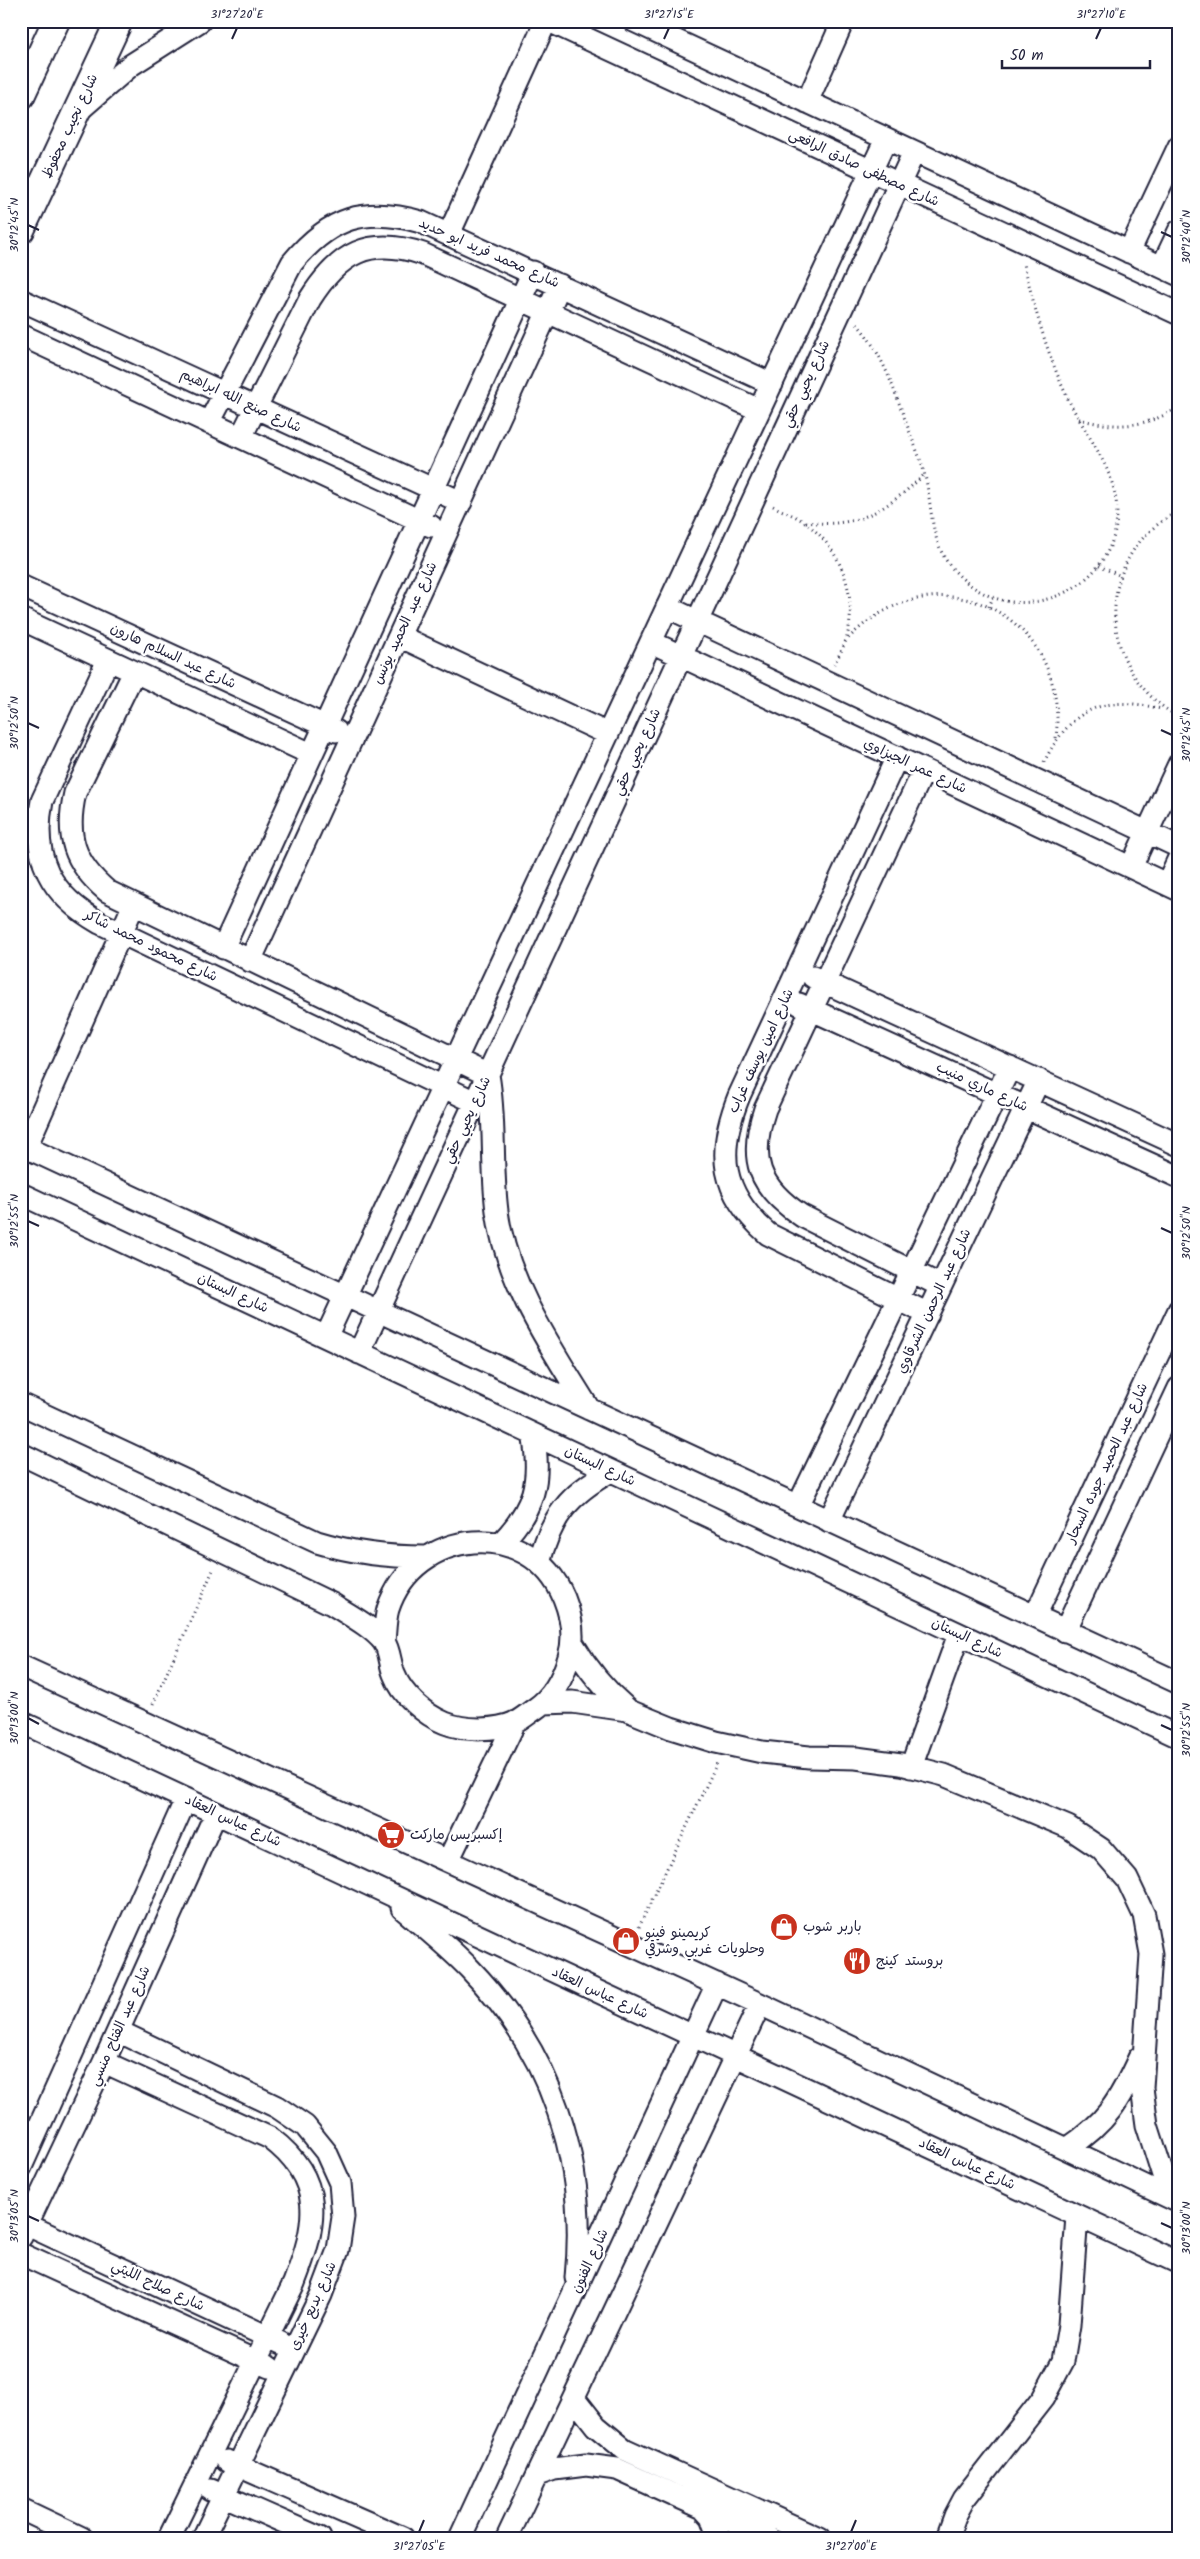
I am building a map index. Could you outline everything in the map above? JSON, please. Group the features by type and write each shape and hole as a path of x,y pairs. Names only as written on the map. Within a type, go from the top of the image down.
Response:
{"street":[{"path":"21,96 56,21"},
{"name":"شارع نجيب محفوظ","path":"21,230 119,21"},
{"path":"76,113 131,66 200,21"},
{"path":"449,234 547,21"},
{"name":"شارع مصطفى صادق الرافعى","path":"547,21 1179,314"},
{"path":"634,21 1170,271 1179,231"},
{"path":"807,102 843,21"},
{"path":"326,1337 886,139"},
{"path":"1129,252 1179,146"},
{"name":"شارع يحيي حقي","path":"359,1353 914,152"},
{"name":"شارع محمد فريد ابو حديد","path":"209,423 292,263 310,241 335,224 364,215 394,214 421,222 533,272 772,384"},
{"name":"شارع محمد فريد ابو حديد","path":"240,437 310,299 323,279 338,263 357,252 379,246 402,247 423,254 759,410"},
{"path":"223,948 533,272"},
{"name":"شارع عبد الحميد يونس","path":"250,960 560,285"},
{"name":"شارع صنع الله ابراهيم","path":"21,300 461,502"},
{"path":"21,335 446,533"},
{"name":"شارع عبد السلام هارون","path":"21,586 352,739"},
{"path":"667,607 1179,847"},
{"path":"21,619 311,754"},
{"path":"399,636 608,734"},
{"name":"شارع عمر الجيزاوي","path":"651,642 1173,887"},
{"name":"شارع محمود محمد شاكر","path":"108,660 51,777 42,801 38,824 42,857 47,873 61,894 79,911 122,933 475,1102"},
{"path":"134,672 75,793 70,830 74,848 82,864 93,879 107,891 488,1074 497,1213 511,1262 530,1310 589,1409"},
{"name":"شارع امين يوسف غراب","path":"897,757 729,1120 724,1146 726,1171 735,1196 749,1217 768,1234 928,1314"},
{"path":"1131,867 1179,764"},
{"name":"شارع امين يوسف غراب","path":"924,770 765,1109 757,1133 757,1158 765,1182 780,1202 802,1216 941,1286"},
{"path":"1173,887 1179,858"},
{"path":"134,904 24,1146 1179,1683"},
{"path":"798,970 1179,1145"},
{"name":"شارع ماري منيب","path":"785,997 1179,1177"},
{"path":"798,1506 1010,1067"},
{"name":"شارع عبد الرحمن الشرقاوي","path":"829,1521 1039,1080"},
{"name":"شارع البستان","path":"21,1194 1179,1737"},
{"name":"شارع عبد الحميد جوده السحار","path":"1035,1616 1179,1310"},
{"path":"1065,1630 1172,1419 1178,1389 1148,1375"},
{"path":"1136,1402 1172,1419"},
{"path":"21,1404 316,1542 352,1552 388,1557 425,1557"},
{"path":"501,1543 518,1526 526,1512 537,1482 538,1458 533,1434"},
{"path":"21,1454 332,1604 360,1622 384,1643"},
{"path":"540,1563 546,1539 556,1518 571,1498 590,1483 611,1471"},
{"path":"474,1541 501,1543 521,1551 540,1563 559,1586 571,1614 573,1644 564,1676 544,1703 515,1722 480,1729 446,1723 416,1705 394,1676 384,1643 388,1610 401,1581 425,1557 448,1546 474,1541"},
{"path":"911,1767 959,1634"},
{"path":"573,1644 588,1669 627,1710"},
{"path":"21,1666 631,1944 1174,2200"},
{"path":"544,1703 572,1702 627,1710 671,1728 725,1744 762,1752 809,1757 856,1758 911,1767 944,1775 985,1790 1068,1827 1101,1849 1127,1879 1144,1915 1151,1954 1149,1995 1142,2051 1142,2088 1147,2125 1174,2200"},
{"name":"شارع عباس العقاد","path":"21,1722 1179,2263"},
{"path":"448,1861 515,1722"},
{"path":"21,2167 186,1799"},
{"name":"شارع عبد الفتاح منسي","path":"23,2228 104,2062 216,1813"},
{"path":"386,1893 470,1968 503,2007 532,2050 554,2096 569,2145 578,2195 579,2246 574,2297"},
{"name":"شارع الفنون","path":"460,2538 574,2297 717,1984"},
{"path":"506,2538 760,2004"},
{"name":"شارع بديع خيرى","path":"118,2031 277,2107 305,2126 326,2152 340,2183 343,2217 338,2250 321,2295 203,2538"},
{"path":"1066,2148 1092,2132 1112,2110 1142,2051"},
{"name":"شارع بديع خيرى","path":"104,2062 270,2138 290,2152 304,2172 312,2196 311,2226 305,2255 268,2337 169,2538"},
{"path":"948,2538 954,2516 964,2499 1043,2398 1063,2361 1069,2325 1077,2216"},
{"name":"شارع صلاح الليثي","path":"23,2228 294,2350"},
{"name":"شارع صلاح الليثي","path":"21,2254 283,2374"},
{"path":"574,2398 596,2426 624,2449 819,2538"},
{"path":"211,2454 403,2538"},
{"path":"537,2475 570,2467 601,2466 632,2474 769,2538"},
{"path":"197,2484 320,2538"},
{"path":"701,2506 711,2517 719,2538"},
{"path":"21,2509 82,2538"}],"path":[{"path":"842,307 874,347 896,396 925,474 935,532 946,560 966,582 993,597 1026,603 1043,601 1074,589 1099,566 1114,536 1116,503 1108,470 1078,419 1045,341 1019,240"},
{"path":"1078,419 1098,424 1127,426 1155,420 1179,407"},
{"path":"805,522 848,522 875,513 900,496 925,474"},
{"path":"754,497 805,522 829,546 845,575 850,615 845,642 874,615 911,600 950,596 989,607 1022,629 1045,661 1053,679 1057,699 1056,738"},
{"path":"1179,511 1148,532 1137,545 1121,576 1114,613 1120,650 1137,683 1164,709 1179,718"},
{"path":"1099,566 1121,576"},
{"path":"989,607 993,597"},
{"path":"1035,779 1056,738 1078,717 1107,705 1135,703 1164,709"},
{"path":"144,1722 222,1550"},
{"path":"631,1944 725,1744"}],"place":[{"name":"إكسبريس ماركت","path":"391,1835"},
{"name":"باربر شوب","path":"784,1927"},
{"name":"كريمينو فينو وحلويات غربي وشرقي","path":"626,1941"},
{"name":"بروستد كينج","path":"857,1961"}]}
